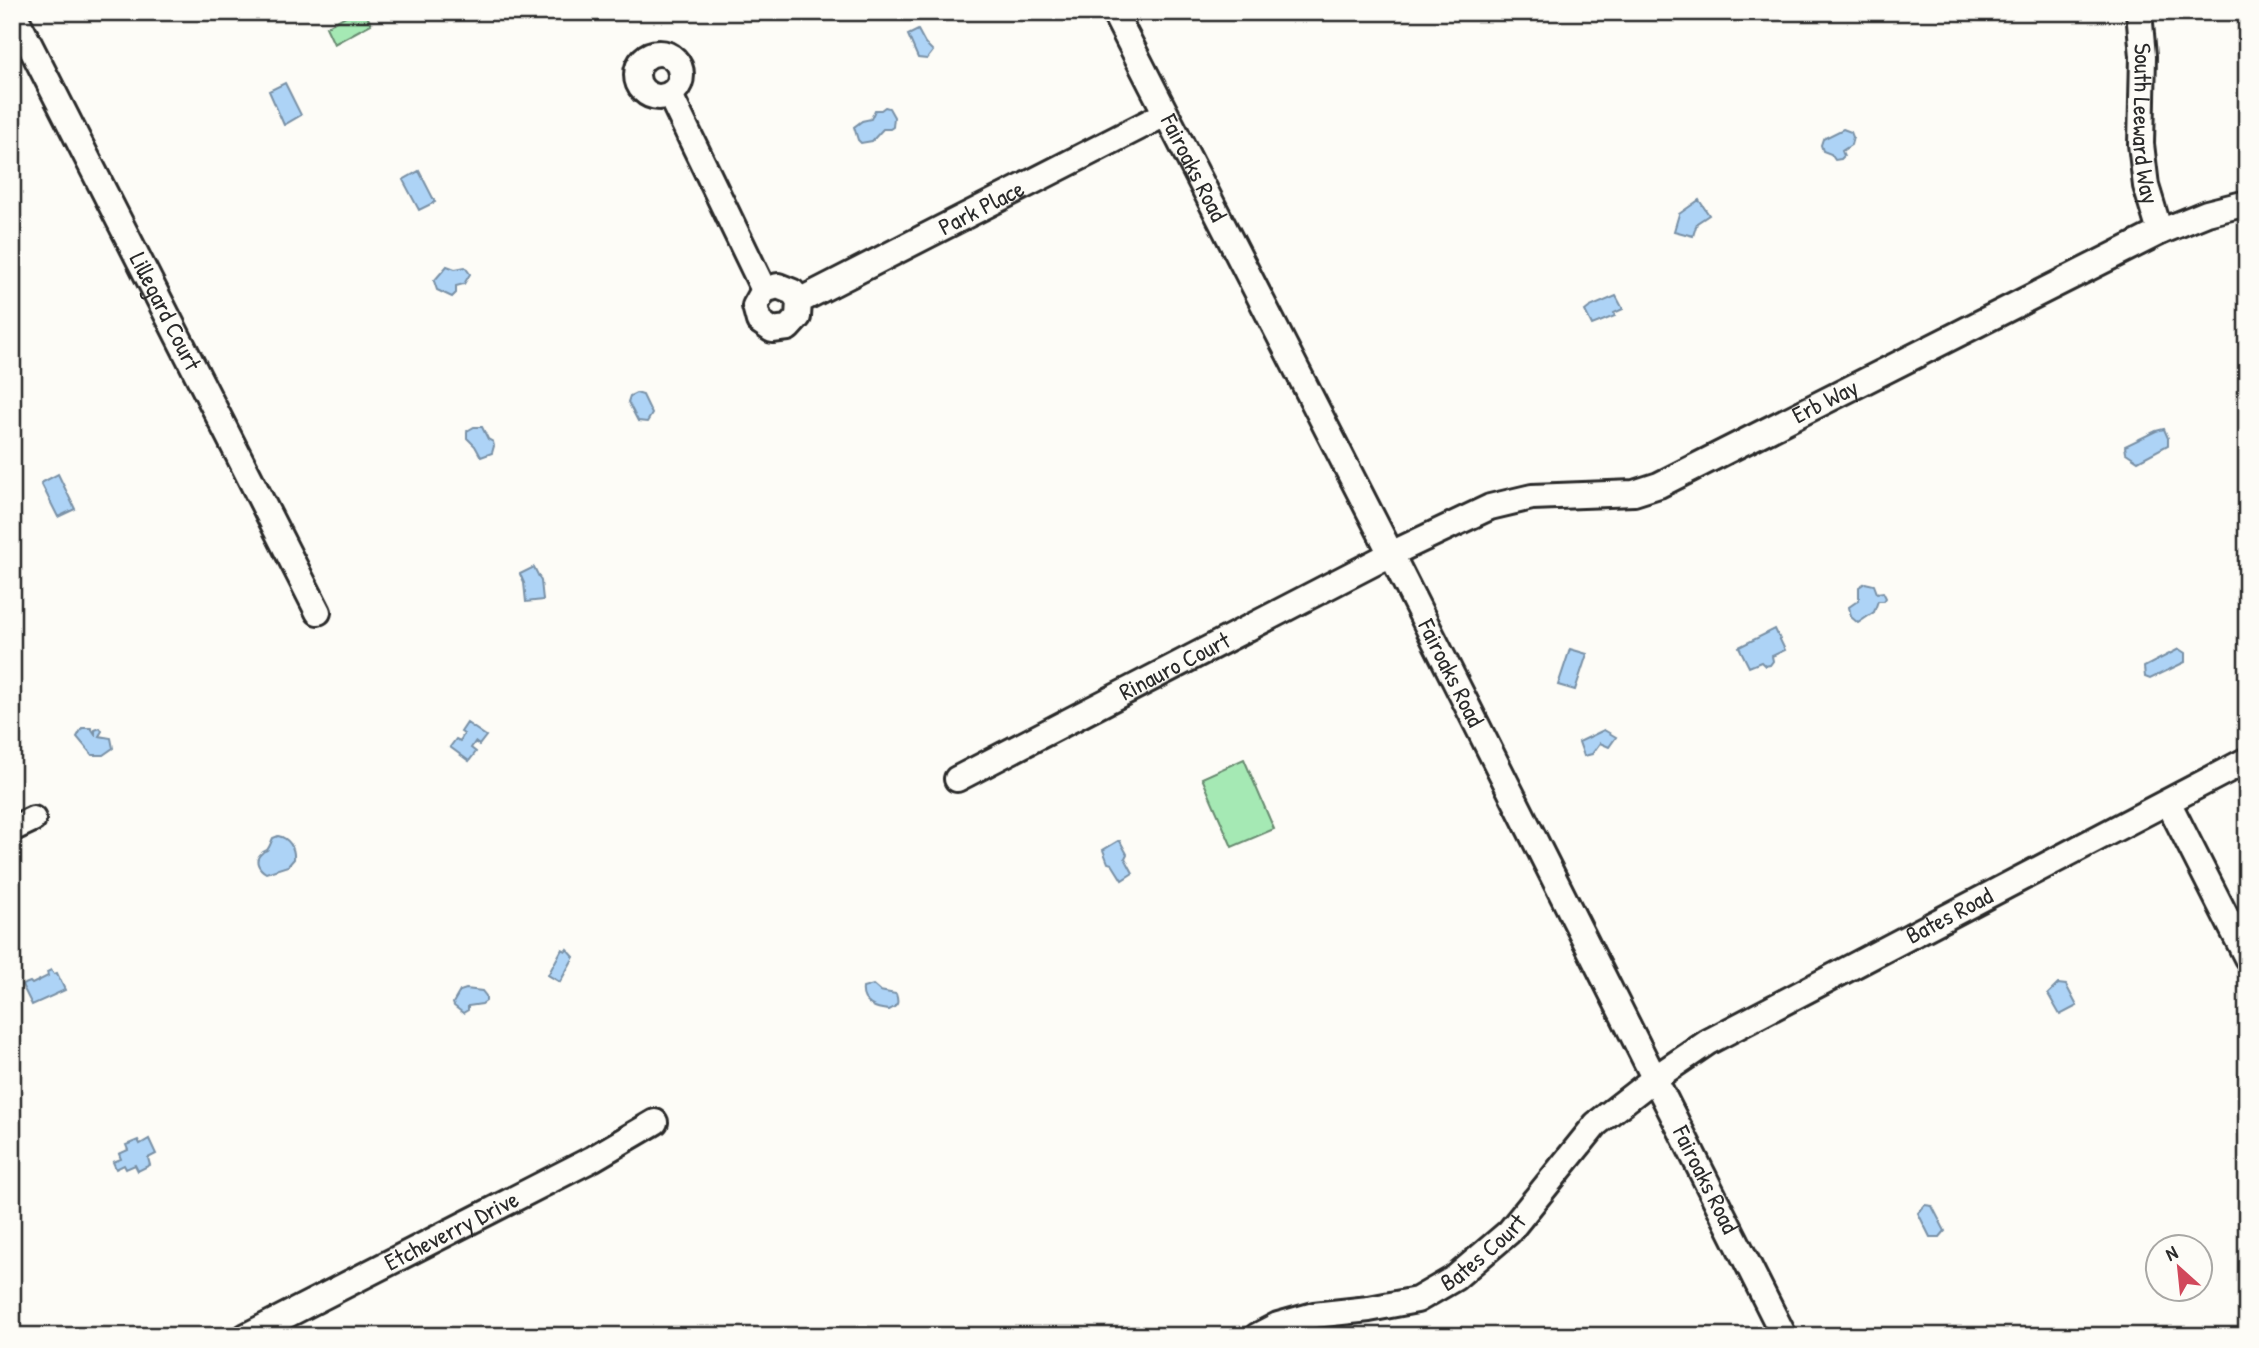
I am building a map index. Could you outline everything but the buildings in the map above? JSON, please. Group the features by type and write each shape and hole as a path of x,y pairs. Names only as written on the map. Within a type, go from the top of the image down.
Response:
{"street":[{"name":"Lillegard Court","path":"13,12 318,612"},
{"name":"Fairoaks Road","path":"1114,12 1391,554 1784,1336"},
{"name":"South Leeward Way","path":"2138,12 2143,56 2141,144 2146,186 2160,232"},
{"path":"670,95 764,290"},
{"name":"Park Place","path":"799,301 1165,114"},
{"name":"Erb Way","path":"1391,554 1490,507 1532,497 1634,493 1659,485 2160,232 2207,213 2247,203"},
{"path":"778,286 793,292 799,301 798,317 788,328 772,330 759,321 755,306 764,290 778,286"},
{"name":"Rinauro Court","path":"957,779 1391,554"},
{"name":"Bates Road","path":"1655,1078 1708,1042 2247,760"},
{"path":"2168,802 2247,958"},
{"name":"Bates Court","path":"1257,1336 1279,1325 1314,1315 1417,1300 1455,1278 1509,1232 1597,1124 1655,1078"},
{"name":"Etcheverry Drive","path":"246,1336 581,1165 655,1122"}],"green space":[{"path":"353,12 365,12 371,24 334,44 326,27"},
{"path":"1244,759 1274,829 1232,847 1202,778"}],"water":[{"path":"918,30 933,51 927,59 918,58 908,35"},
{"path":"285,83 301,115 284,125 269,91"},
{"path":"889,108 894,117 893,127 883,129 872,141 861,143 854,127 871,119 875,110"},
{"path":"1843,129 1851,132 1851,145 1842,151 1844,156 1841,159 1835,160 1831,154 1823,151 1821,145 1823,139"},
{"path":"419,171 435,202 419,210 403,180"},
{"path":"1699,200 1709,215 1697,223 1693,236 1674,231 1679,214"},
{"path":"447,266 455,269 465,267 470,274 464,284 456,286 456,293 452,297 437,290 434,281"},
{"path":"1616,296 1623,309 1614,313 1615,316 1592,325 1585,311"},
{"path":"636,393 643,395 652,414 647,422 638,421 628,402 630,396"},
{"path":"482,427 488,439 493,442 492,453 481,457 467,438 467,431"},
{"path":"2164,429 2168,445 2138,461 2126,453 2125,446"},
{"path":"58,474 75,509 58,517 41,483"},
{"path":"534,567 541,581 543,600 526,602 520,574"},
{"path":"1865,583 1874,585 1877,593 1883,592 1886,598 1884,601 1878,601 1874,612 1858,623 1851,617 1849,607 1859,600 1859,587"},
{"path":"1775,629 1785,650 1772,656 1770,665 1765,666 1761,662 1749,667 1739,647"},
{"path":"1570,649 1587,654 1575,690 1558,685"},
{"path":"2179,649 2185,653 2185,662 2150,679 2145,677 2144,667"},
{"path":"467,723 486,736 479,745 475,742 471,748 476,752 469,761 450,747 456,739 460,741 464,734 461,732"},
{"path":"82,728 91,728 95,734 95,730 100,728 102,731 99,736 111,738 113,748 103,755 92,755 77,737"},
{"path":"1604,730 1616,737 1609,747 1600,743 1592,754 1584,756 1579,742"},
{"path":"278,836 290,844 294,859 288,866 266,873 257,861 262,852 268,849 273,838"},
{"path":"1118,841 1127,854 1125,858 1133,873 1122,880 1112,864 1108,863 1103,850"},
{"path":"562,949 567,949 574,957 560,982 548,975"},
{"path":"51,970 54,974 57,973 65,990 32,1005 22,985 30,982 32,984 48,976 47,972"},
{"path":"2058,984 2066,985 2077,1006 2060,1015 2048,994"},
{"path":"873,985 880,991 896,994 896,1006 889,1010 867,1002 863,988"},
{"path":"460,991 482,991 486,1001 468,1006 468,1010 463,1013 453,1003"},
{"path":"149,1139 156,1154 148,1158 150,1165 138,1171 135,1165 126,1169 124,1165 116,1169 113,1162 121,1159 119,1154 128,1150 126,1145 138,1140 140,1144"},
{"path":"1925,1205 1932,1206 1945,1231 1940,1237 1930,1237 1918,1213"}]}
